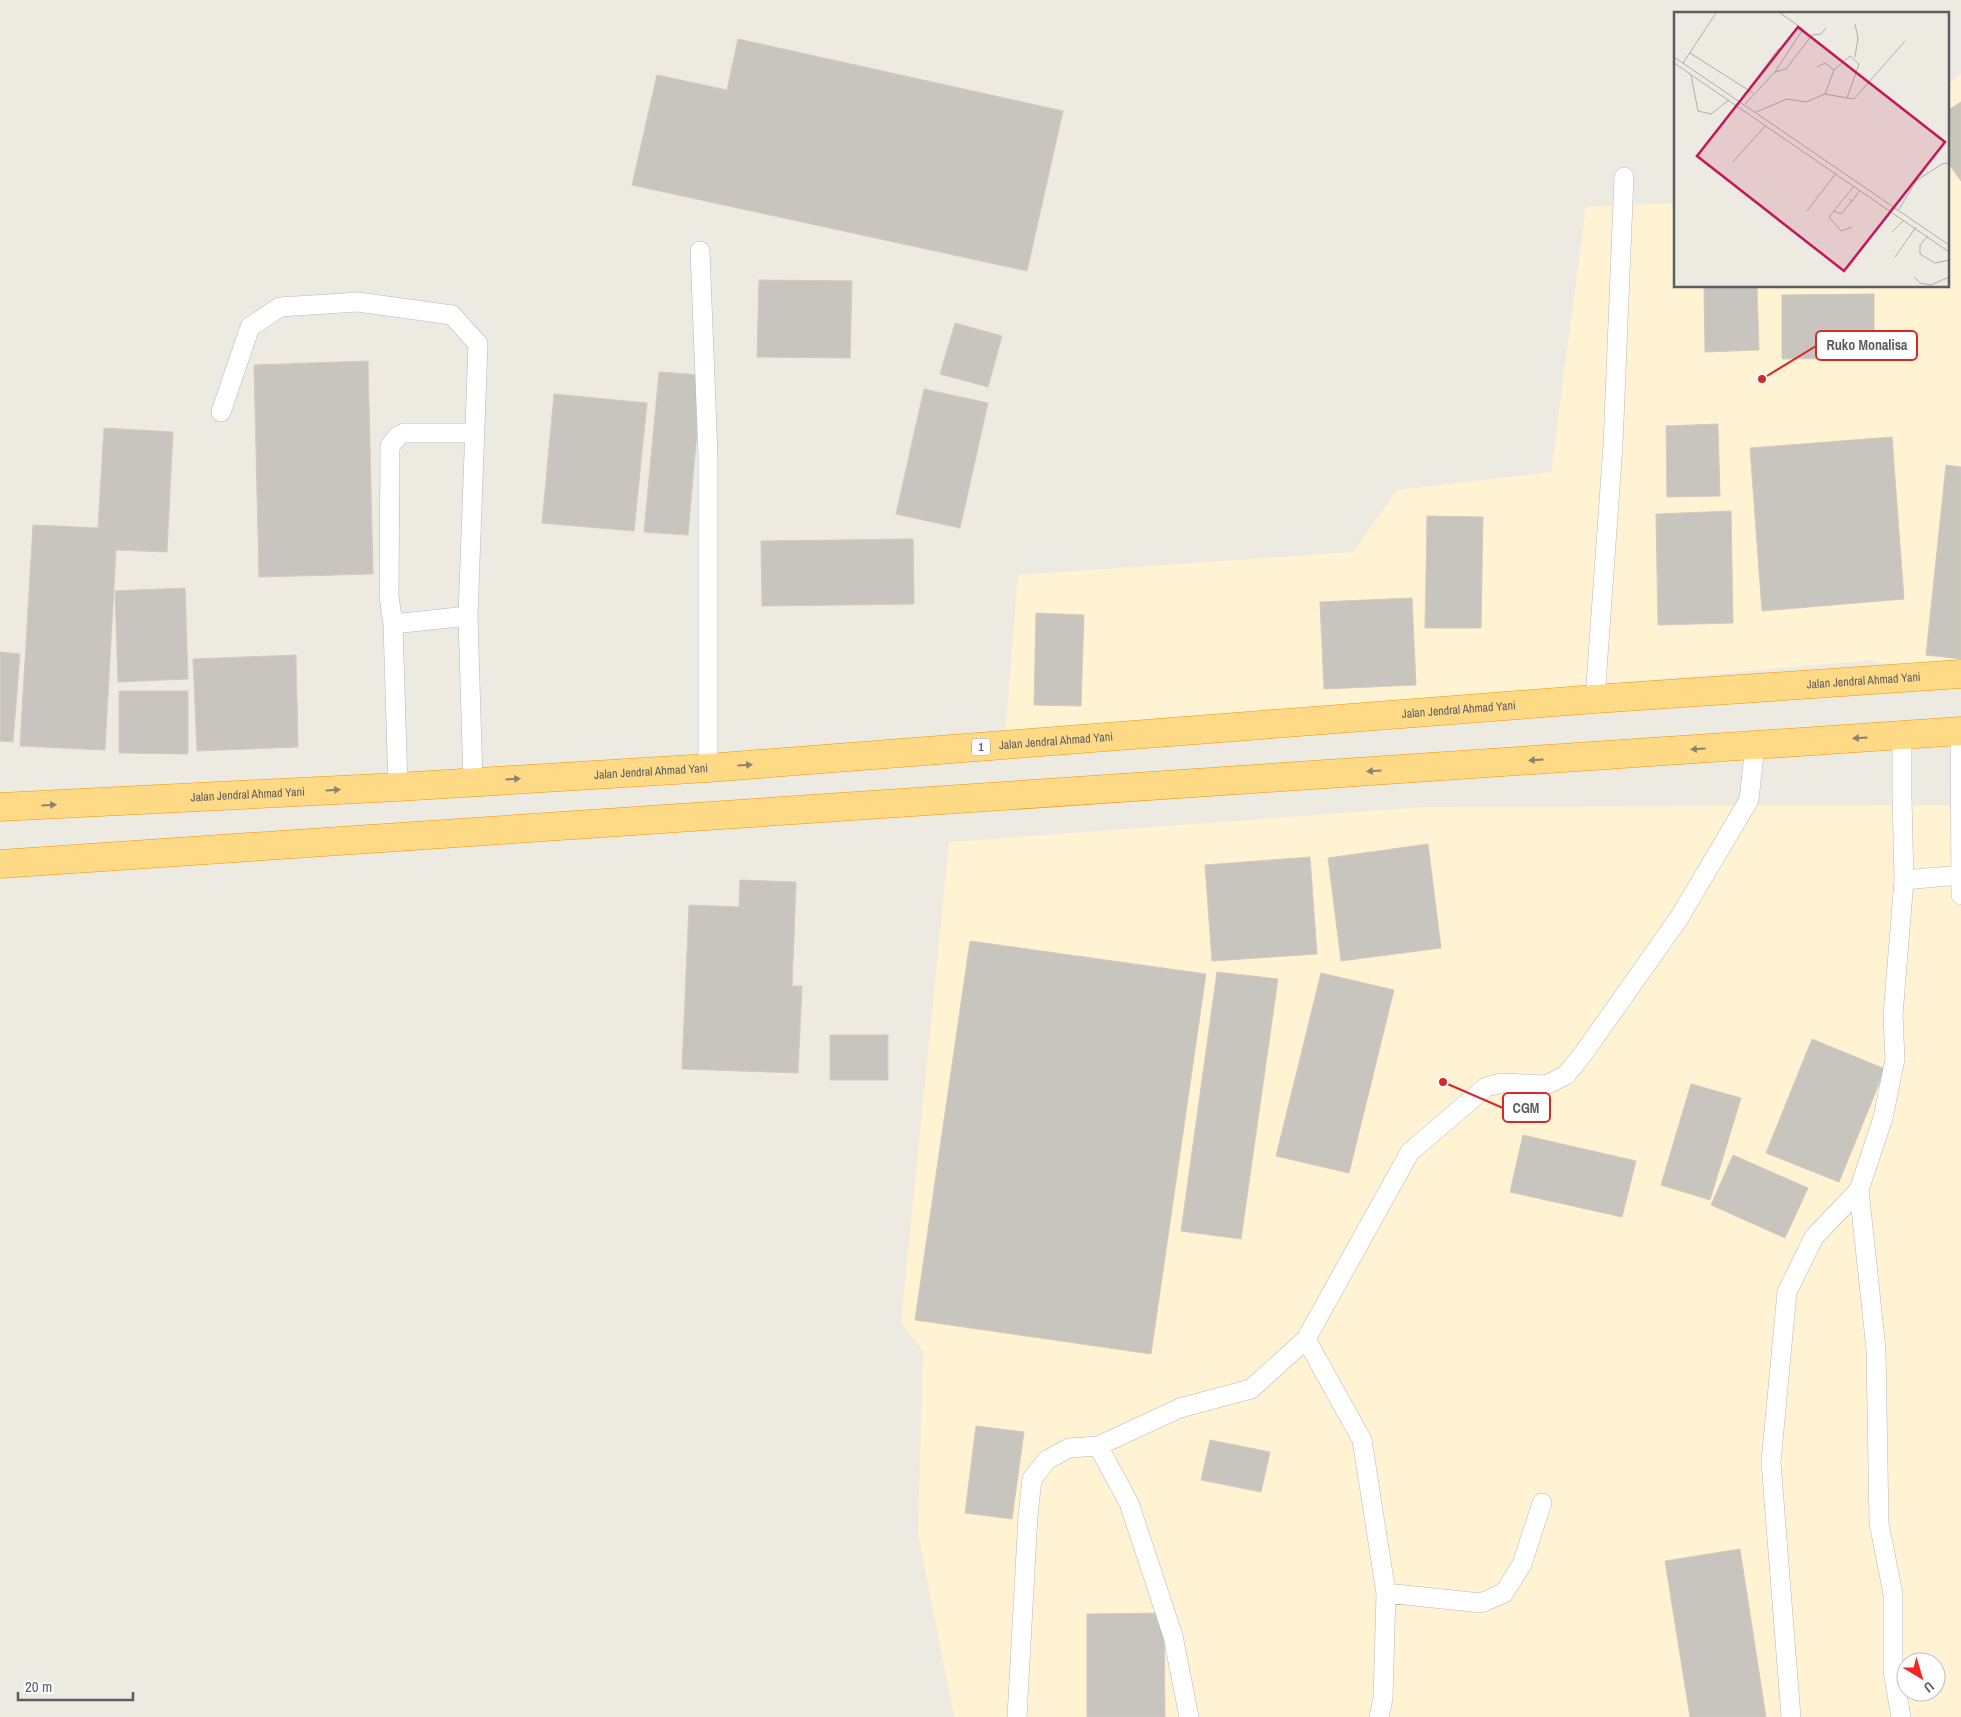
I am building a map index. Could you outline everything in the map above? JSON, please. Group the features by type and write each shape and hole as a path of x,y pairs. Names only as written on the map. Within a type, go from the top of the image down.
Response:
{"highway":[{"name":"Jalan Jendral Ahmad Yani","path":"0,807 398,787 708,768 1595,699 1961,674"},
{"path":"0,864 1960,731"}],"lane":[{"path":"1595,699 1613,445 1624,177"},
{"path":"700,251 708,456 708,768"},
{"path":"221,412 250,327 280,307 358,302 452,315 478,344 468,616 473,782"},
{"path":"398,787 393,624 389,596 390,446 398,436 404,433 475,432"},
{"path":"393,624 468,616"},
{"path":"1960,731 1961,895"},
{"path":"1901,1717 1893,1671 1892,1594 1880,1523 1876,1349 1859,1190 1883,1118 1895,1059 1892,1015 1904,880 1902,735"},
{"path":"1017,1717 1032,1479 1047,1460 1068,1448 1098,1446 1180,1408 1251,1389 1306,1339 1410,1152 1486,1087 1501,1083 1546,1085 1566,1075 1583,1054 1679,918 1749,800 1755,745"},
{"path":"1904,880 1961,875"},
{"path":"1791,1717 1771,1462 1788,1292 1814,1237 1859,1190"},
{"path":"1306,1339 1362,1440 1386,1593 1383,1698 1379,1717"},
{"path":"1098,1446 1129,1503 1173,1636 1189,1717"},
{"path":"1386,1593 1481,1603 1504,1593 1522,1564 1542,1503"}],"shaded area":[{"path":"1961,74 1961,677 1931,679 1872,660 1005,737 1018,575 1353,552 1397,490 1551,472 1586,207 1674,203 1674,288 1948,288 1948,84"},
{"path":"1961,805 1961,1717 954,1717 918,1533 923,1351 901,1323 949,842 1424,807"}],"building":[{"path":"738,39 1063,111 1027,271 632,185 657,75 727,90"},
{"path":"1961,102 1961,181 1948,162 1948,110"},
{"path":"759,280 852,281 850,358 757,357"},
{"path":"1704,288 1757,288 1759,350 1705,352"},
{"path":"1874,294 1874,358 1782,359 1782,295"},
{"path":"955,323 1002,336 988,387 940,374"},
{"path":"368,361 373,574 259,577 254,365"},
{"path":"659,372 702,375 688,535 644,532"},
{"path":"924,389 988,403 960,528 896,514"},
{"path":"554,394 647,403 634,531 542,523"},
{"path":"1718,424 1720,496 1667,497 1666,426"},
{"path":"104,428 173,432 167,552 116,550 105,750 20,746 33,525 98,528"},
{"path":"1892,437 1904,599 1762,611 1750,448"},
{"path":"1946,465 1961,467 1961,659 1926,655"},
{"path":"1731,511 1733,623 1658,625 1656,514"},
{"path":"1427,516 1483,517 1481,628 1425,628"},
{"path":"913,539 914,604 762,606 761,541"},
{"path":"185,588 188,679 118,682 115,591"},
{"path":"1412,598 1416,685 1324,689 1320,602"},
{"path":"1036,613 1084,615 1081,706 1034,705"},
{"path":"0,652 20,654 13,742 0,741"},
{"path":"296,655 298,747 197,751 193,659"},
{"path":"119,691 188,691 188,754 119,753"},
{"path":"1428,844 1441,948 1341,961 1328,858"},
{"path":"1310,857 1317,954 1212,961 1205,865"},
{"path":"740,880 796,882 792,986 802,986 798,1073 682,1069 689,905 739,907"},
{"path":"970,941 1206,974 1151,1354 915,1320"},
{"path":"1217,972 1278,979 1241,1239 1181,1231"},
{"path":"1321,973 1394,990 1349,1173 1276,1156"},
{"path":"830,1035 888,1035 888,1080 830,1080"},
{"path":"1812,1039 1885,1069 1839,1182 1766,1153"},
{"path":"1691,1084 1741,1098 1710,1200 1661,1185"},
{"path":"1523,1135 1636,1161 1622,1217 1510,1192"},
{"path":"1733,1155 1808,1188 1785,1238 1711,1205"},
{"path":"976,1426 1024,1432 1012,1519 965,1513"},
{"path":"1210,1440 1270,1452 1261,1492 1201,1480"},
{"path":"1740,1549 1766,1717 1690,1717 1665,1561"},
{"path":"1164,1613 1165,1717 1087,1717 1087,1614"}],"place":[{"name":"Ruko Monalisa","path":"1762,379"},
{"name":"CGM","path":"1443,1082"}]}
